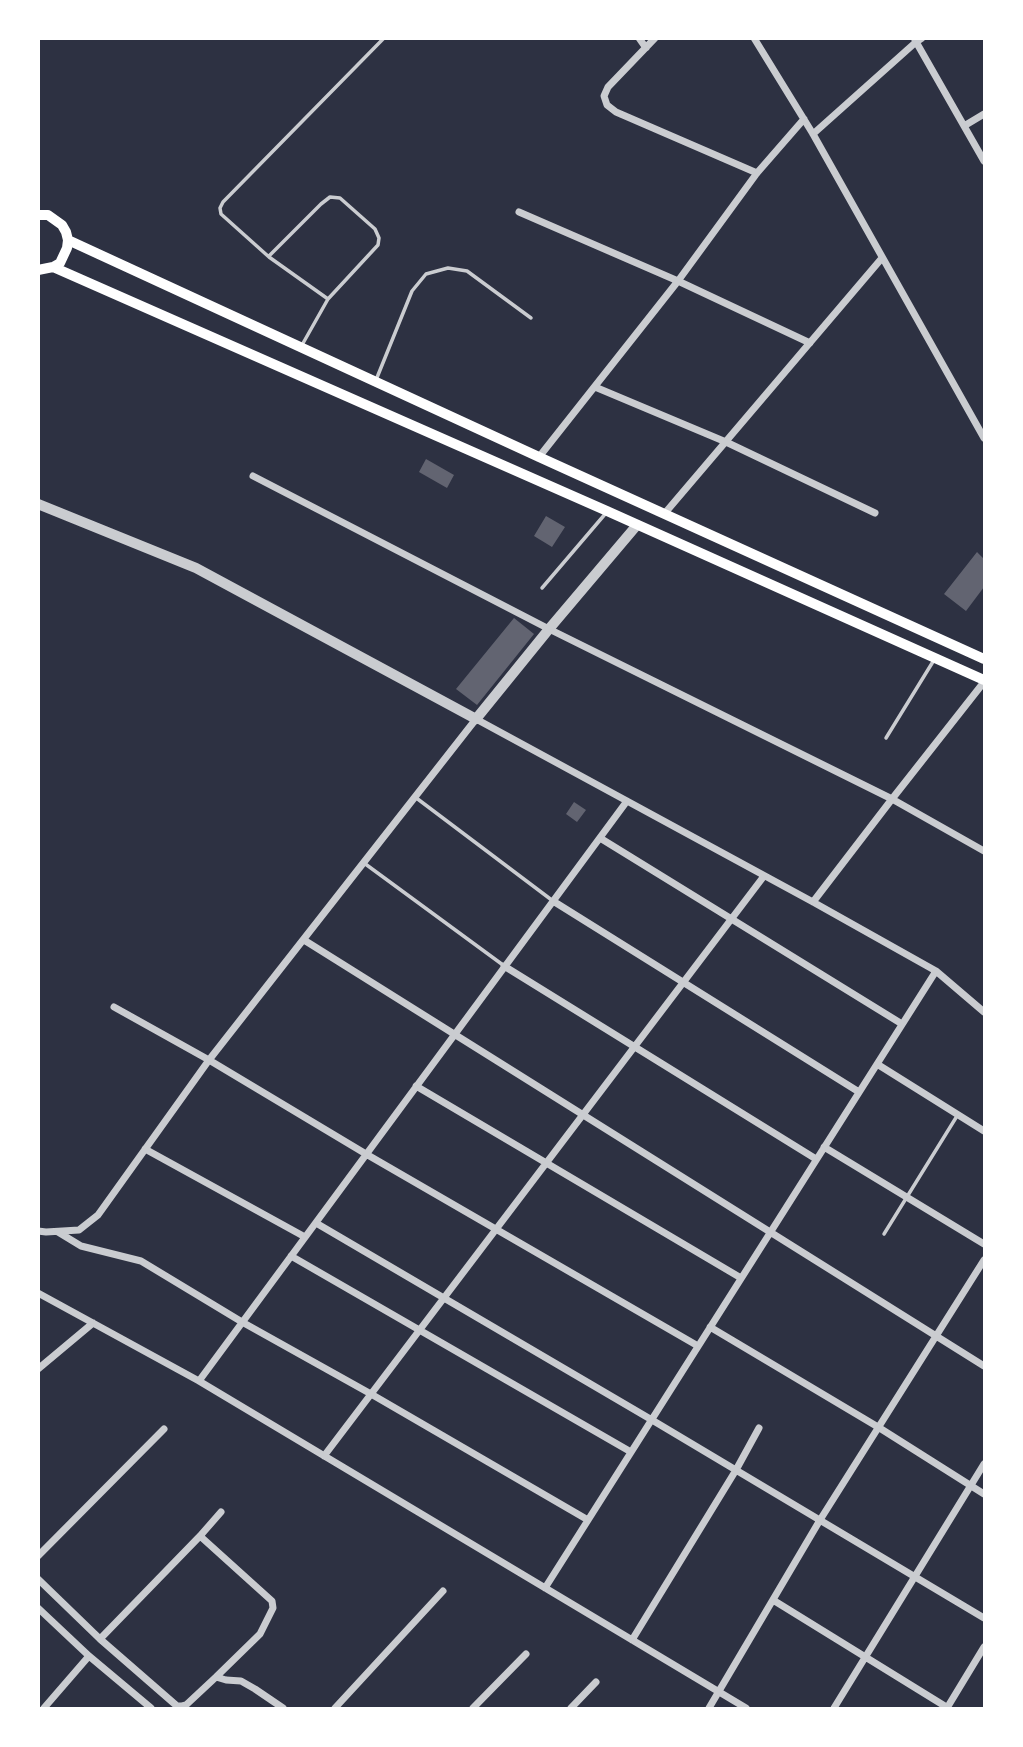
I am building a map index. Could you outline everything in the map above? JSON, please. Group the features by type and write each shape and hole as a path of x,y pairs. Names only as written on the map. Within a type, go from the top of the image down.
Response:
{"main road":[{"path":"38,215 48,215 62,225 68,240 60,262 53,267 38,270"},
{"path":"68,240 985,659"},
{"path":"53,267 637,524 985,681"}],"street":[{"path":"639,38 646,48"},
{"path":"655,38 608,87 604,96 607,105 616,112 757,173"},
{"path":"754,38 804,118 985,438"},
{"path":"813,134 918,40 985,161"},
{"path":"964,126 985,114"},
{"path":"539,457 678,281 757,173 804,118"},
{"path":"519,212 678,281 810,343"},
{"path":"665,513 882,258"},
{"path":"595,387 726,442 874,513"},
{"path":"253,476 549,629 892,799 985,851"},
{"path":"38,505 196,568 936,971 985,1012"},
{"path":"38,1231 79,1230 97,1215 209,1060 477,719 637,524"},
{"path":"813,902 985,681"},
{"path":"199,1381 627,801"},
{"path":"600,838 902,1024"},
{"path":"324,1455 764,876"},
{"path":"553,901 859,1092"},
{"path":"304,940 985,1366"},
{"path":"504,966 816,1160"},
{"path":"545,1588 936,971"},
{"path":"114,1007 698,1346"},
{"path":"877,1064 985,1131"},
{"path":"416,1086 741,1278"},
{"path":"824,1147 985,1244"},
{"path":"145,1149 305,1237"},
{"path":"316,1223 985,1618"},
{"path":"57,1231 81,1246 141,1261 242,1322 588,1520"},
{"path":"291,1256 631,1452"},
{"path":"709,1709 820,1520 985,1260"},
{"path":"38,1293 199,1381 746,1709"},
{"path":"38,1369 93,1323"},
{"path":"710,1326 985,1494"},
{"path":"632,1640 759,1428"},
{"path":"38,1556 164,1429"},
{"path":"834,1709 985,1464"},
{"path":"100,1639 221,1512"},
{"path":"38,1579 100,1639 177,1706 186,1705 260,1634 273,1608 272,1601 200,1536"},
{"path":"335,1709 443,1591"},
{"path":"773,1600 948,1708 985,1647"},
{"path":"38,1608 150,1709"},
{"path":"473,1709 526,1654"},
{"path":"44,1709 89,1656"},
{"path":"216,1677 241,1681 283,1709"},
{"path":"571,1709 596,1682"}],"lane":[{"path":"328,299 269,257 221,214 220,208 384,38"},
{"path":"269,257 330,197 340,198 375,229 379,238 377,245 328,299 301,347"},
{"path":"376,382 412,290 426,274 448,268 467,271 531,318"},
{"path":"542,589 607,511"},
{"path":"886,738 935,658"},
{"path":"415,797 553,901"},
{"path":"364,863 504,966"},
{"path":"884,1234 958,1114"}],"building":[{"path":"426,459 454,475 447,488 419,472"},
{"path":"546,516 565,527 552,547 534,536"},
{"path":"977,552 984,559 984,587 966,611 944,594"},
{"path":"514,618 534,634 477,705 456,689"},
{"path":"574,802 586,810 577,822 566,814"}]}
